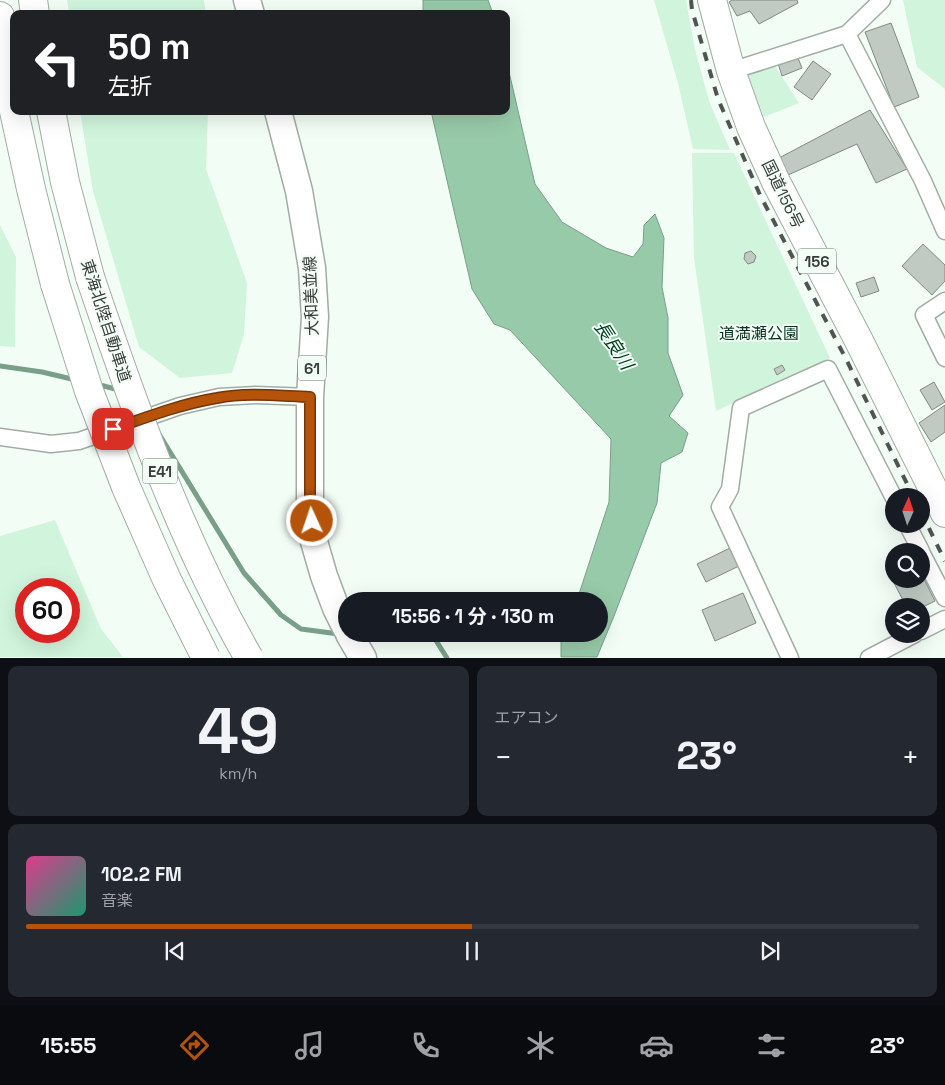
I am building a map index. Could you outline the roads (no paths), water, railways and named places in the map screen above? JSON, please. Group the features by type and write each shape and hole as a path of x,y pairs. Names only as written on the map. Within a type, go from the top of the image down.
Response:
{"highway":[{"name":"国道156号","path":"712,0 731,71 751,127 776,182 858,339 945,513"},
{"name":"E41","path":"0,16 10,83"},
{"name":"E41","path":"15,115 31,189 55,284 89,391 126,487 166,580 206,658"},
{"name":"東海北陸自動車道","path":"52,115 65,182 90,276 126,385 163,478 202,565 249,658"}],"main road":[{"name":"大和美並線","path":"279,115 299,191 312,268 315,317 310,397 310,504 313,538 324,576 338,612"}],"street":[{"path":"731,71 846,34 882,0"},
{"path":"846,34 923,181 945,231"},
{"path":"945,302 924,315 945,358"},
{"path":"790,658 720,507 730,489 741,408 828,369 889,488"},
{"path":"0,437 50,444 80,441 180,406 219,397 256,395 310,397"},
{"path":"930,569 945,598"},
{"path":"930,626 945,618"},
{"path":"869,658 898,643"}],"water":[{"path":"423,0 488,0 492,10 423,10"},
{"name":"長良川","path":"510,76 535,184 562,222 606,248 633,257 643,244 644,225 655,214 664,238 662,287 668,318 668,353 683,395 669,416 688,433 682,452 661,463 657,503 608,630 608,592 580,592 609,502 611,439 510,330 494,324 472,289 432,115 510,115"},
{"path":"561,642 603,642 597,657 561,657"}],"waterway":[{"path":"0,366 42,372 76,380"},
{"path":"96,384 119,390"},
{"path":"159,434 244,573 281,615 301,629 338,634"},
{"path":"437,642 447,658"}],"railway":[{"path":"691,0 692,10 718,99 760,195 846,359 909,488"},
{"path":"930,530 945,561"}],"park label":[{"name":"道満瀬公園","path":"759,333"}]}
